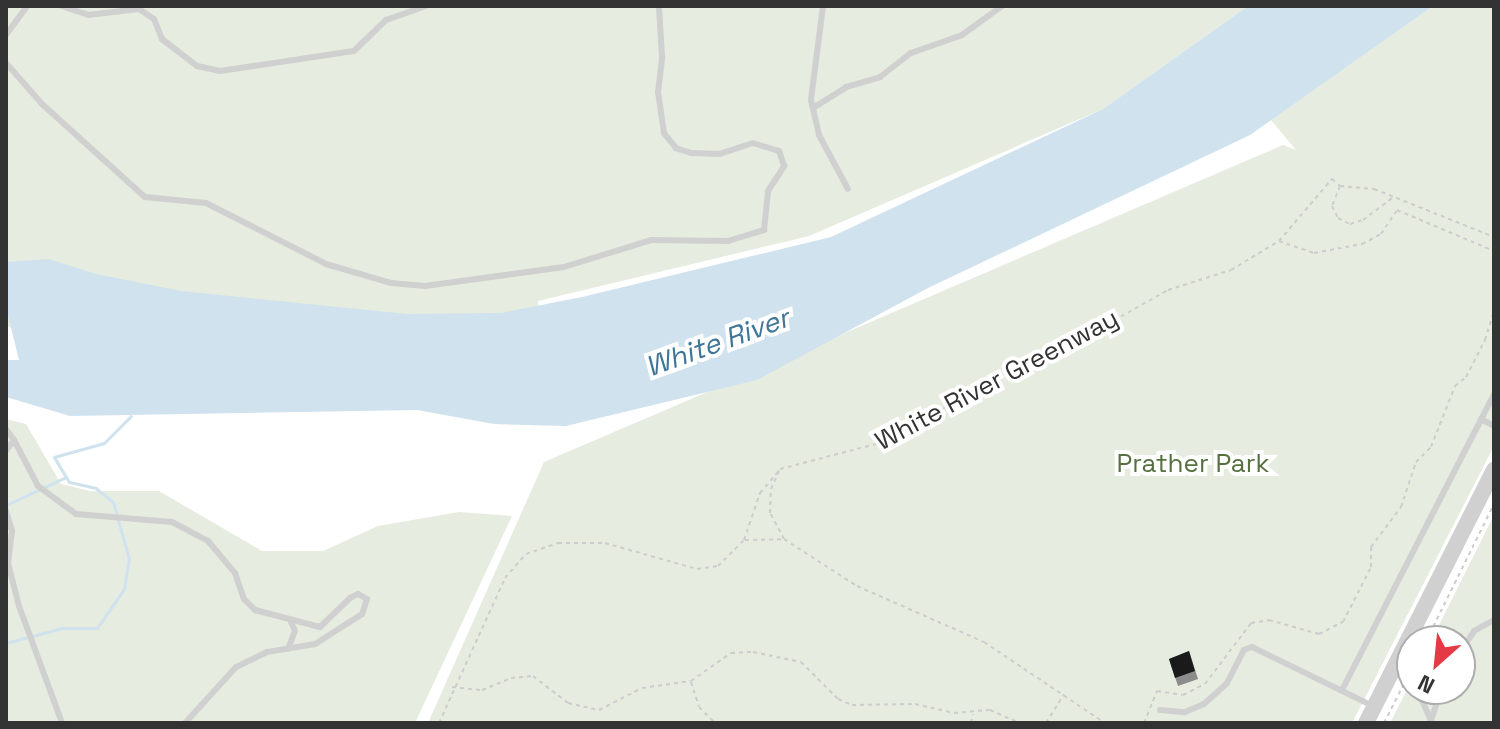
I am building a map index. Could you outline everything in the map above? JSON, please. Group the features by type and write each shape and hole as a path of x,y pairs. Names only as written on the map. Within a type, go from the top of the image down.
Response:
{"street":[{"path":"1366,723 1494,470"}],"lane":[{"path":"6,35 27,6"},
{"path":"61,6 88,15 148,12 162,39 197,66 220,71 354,51 386,20 426,6"},
{"path":"6,63 42,104 145,197 206,203 326,264 391,283 425,286 564,267 651,240 728,241 764,230 768,191 784,166 779,151 753,143 720,154 691,153 676,148 664,133 658,92 662,57 659,6"},
{"path":"823,6 813,108 819,135 848,189"},
{"path":"813,108 846,87 880,77 911,53 962,35 1002,6"},
{"path":"1342,690 1494,394"},
{"path":"1481,419 1494,426"},
{"path":"6,429 38,486 48,497 76,514 135,523 172,522 191,530 230,566 248,605 291,622 326,626 354,595 364,595 369,604 315,644 260,654 236,667 185,723"},
{"path":"6,451 14,440"},
{"path":"6,511 12,531 8,563 62,723"},
{"path":"1476,630 1494,620"},
{"path":"288,649 295,631 291,622"},
{"path":"1160,710 1185,712 1204,704 1227,683 1244,650 1252,647 1375,707"}],"path":[{"name":"White River Greenway","path":"780,469 895,439 981,383 1086,336 1161,293 1231,270 1279,241 1332,179 1340,186"},
{"path":"1394,197 1350,224 1338,218 1332,206 1340,186 1354,183 1394,197 1494,237"},
{"path":"1279,241 1309,253 1362,244 1381,234 1397,210 1494,251"},
{"path":"1144,723 1157,691 1177,696 1200,688 1251,623 1269,620 1319,634 1343,622 1371,567 1371,547 1401,507 1416,462 1431,447 1455,386 1466,377 1485,340 1494,310"},
{"path":"780,469 771,489 770,513 784,539 857,586 970,634 1105,723"},
{"path":"439,723 452,687 505,578 531,551 558,543 605,543 704,569 723,564 744,540 760,493 780,469"},
{"path":"1434,625 1494,504"},
{"path":"744,540 784,539"},
{"path":"452,687 482,690 511,678 533,676 568,703 594,710 642,688 691,681 731,653 763,652 801,662 838,699 852,705 915,704 948,713 1000,712 1019,723"},
{"path":"691,681 699,707 715,723"},
{"path":"1046,723 1064,694"},
{"path":"1384,723 1396,699"},
{"path":"971,723 973,712"}],"green space":[{"path":"6,6 1248,6 1103,109 809,236 538,301 542,328 28,337 6,325"},
{"name":"Prather Park","path":"1433,6 1494,6 1494,446 1402,625 1396,625 1396,637 1352,723 428,723 544,462 1283,145 1296,150 1271,120"},
{"path":"6,419 26,424 61,484 90,491 159,491 262,551 323,551 378,526 459,512 512,516 415,723 6,723"},
{"path":"1494,515 1494,723 1390,723 1399,705 1476,705 1476,625 1439,625"}],"water":[{"name":"White River","path":"1248,6 1433,6 1250,135 928,288 757,380 566,426 494,424 417,410 70,416 6,397 6,360 19,360 6,307 6,262 49,259 96,274 181,291 407,314 501,313 582,297 831,237 1103,109"}],"building":[{"path":"1189,651 1195,671 1175,678 1169,659"}],"waterway":[{"path":"6,643 62,628 97,628 124,589 129,559 113,502 96,488 69,482 54,457 104,443 131,416"},
{"path":"6,505 66,477"}]}
